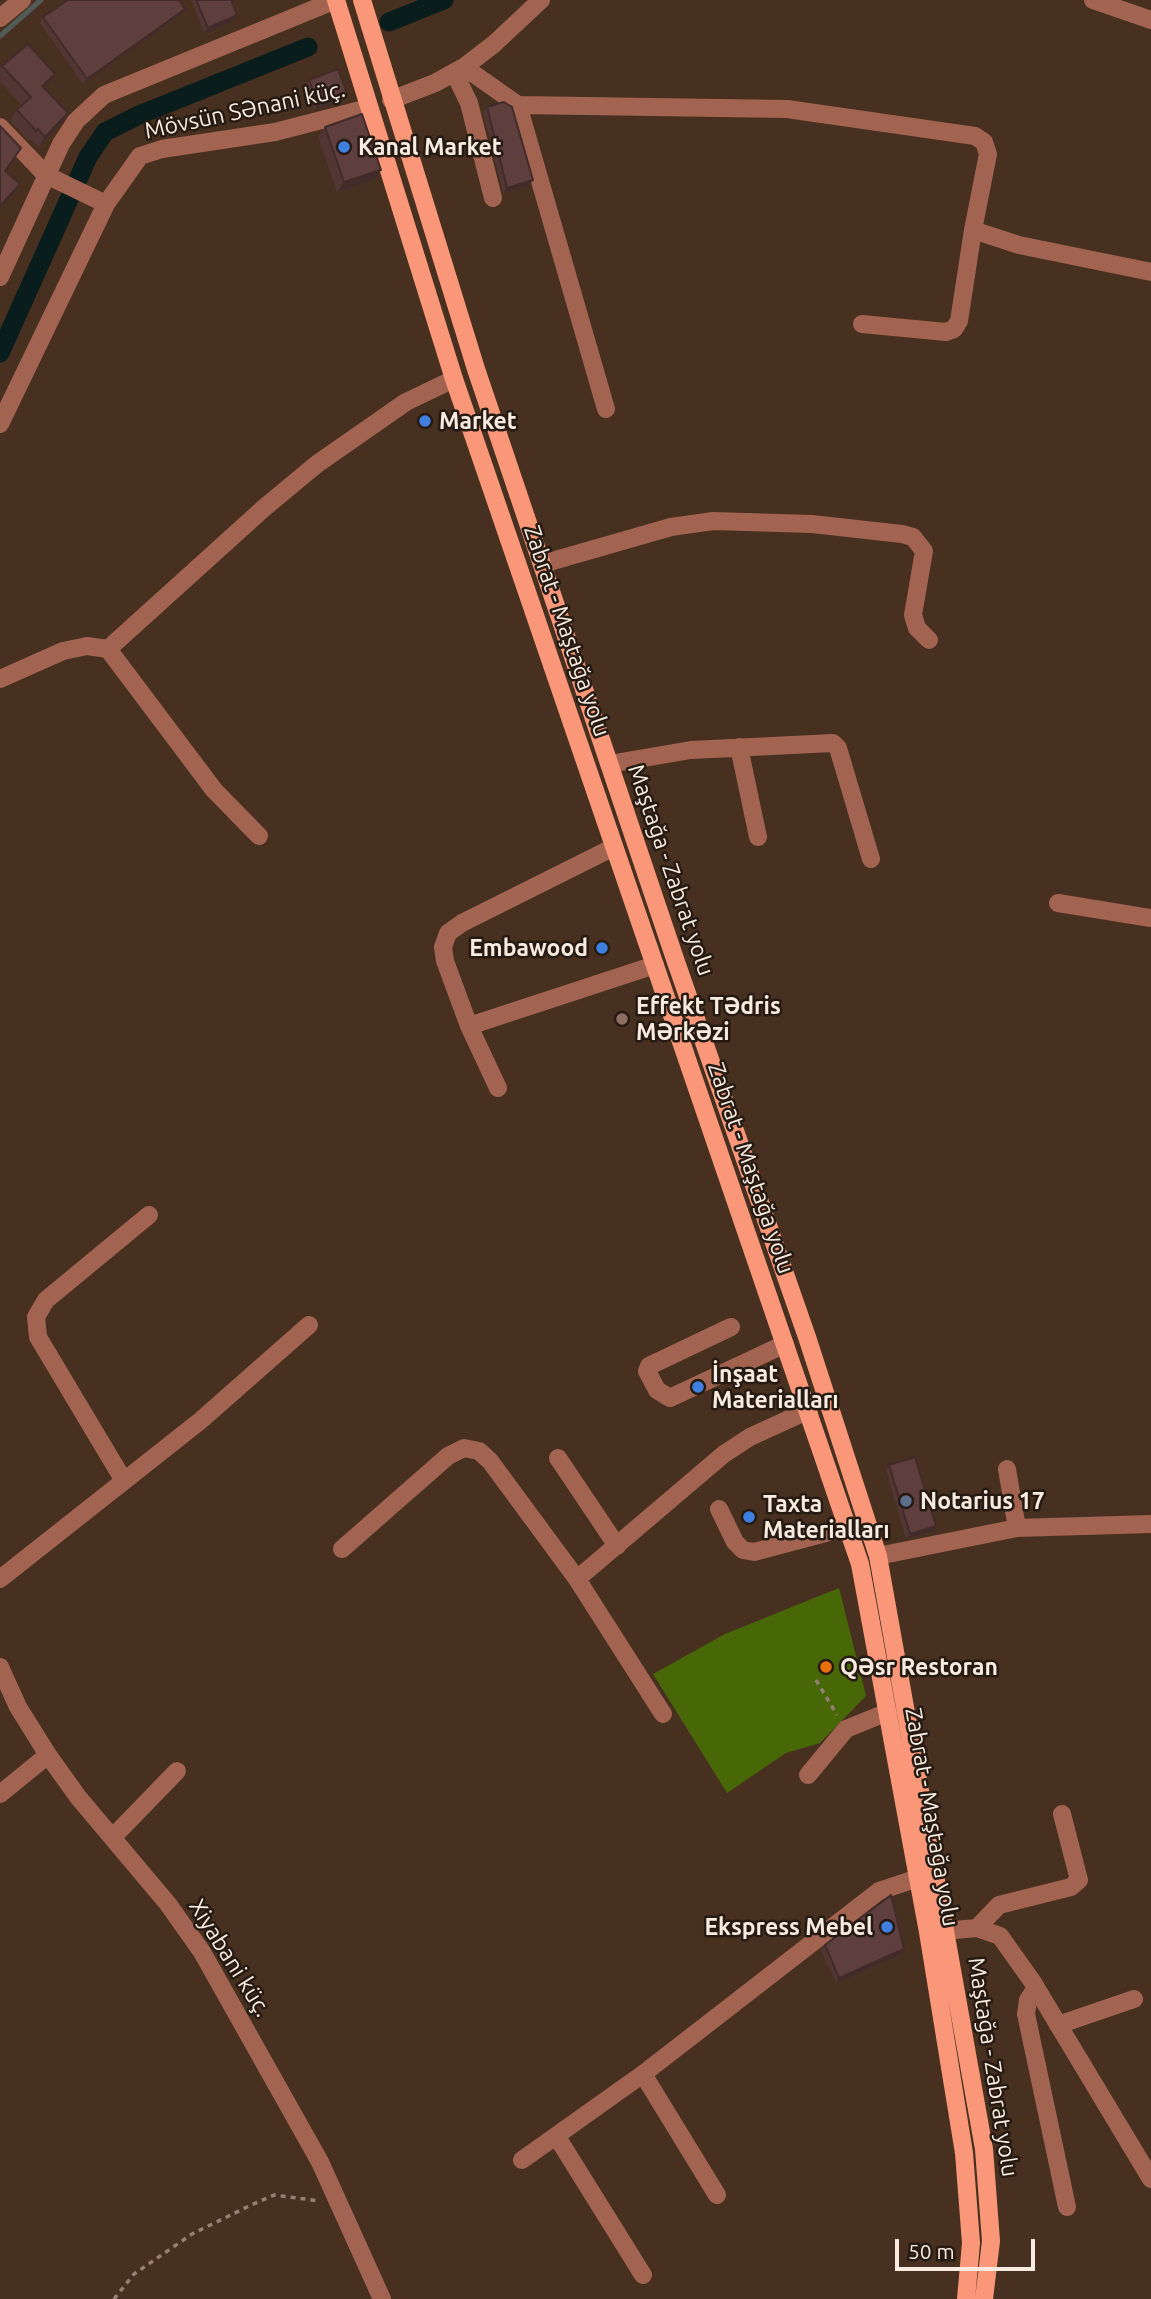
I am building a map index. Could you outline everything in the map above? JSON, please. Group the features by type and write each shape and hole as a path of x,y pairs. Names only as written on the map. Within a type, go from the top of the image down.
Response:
{"main road":[{"name":"Zabrat - Maştağa yolu","path":"336,0 454,379 848,1527 868,1600 918,1878 937,1931 970,2199 971,2243 966,2299"},
{"name":"Maştağa - Zabrat yolu","path":"362,0 391,100 608,764 807,1337 878,1556 937,1931 984,2149 990,2241 988,2298"},
{"path":"368,108 391,100"}],"street":[{"path":"0,18 22,0"},
{"path":"0,277 46,175 76,121 104,95 294,8 336,0"},
{"path":"391,100 459,70 494,44 541,0"},
{"path":"1093,0 1151,20"},
{"path":"459,70 518,105 787,109 975,136 984,142 988,154 959,321 954,329 946,332 862,324"},
{"path":"459,70 493,198"},
{"path":"518,105 606,409"},
{"name":"Mövsün Sənani küç.","path":"0,424 106,204 141,156 162,149 275,132 368,108"},
{"path":"0,127 46,175 106,204"},
{"path":"973,230 1067,256 1151,272"},
{"path":"108,649 264,508 317,464 406,402 454,379"},
{"path":"542,564 671,527 713,521 812,524 902,534 913,537 924,551 913,615 917,628 929,639"},
{"path":"0,679 63,651 87,646 108,649 214,790 258,836"},
{"path":"608,764 691,750 833,743 838,748 871,859"},
{"path":"739,747 758,836"},
{"path":"498,1088 469,1026 445,961 443,947 449,933 463,923 614,847"},
{"path":"1058,903 1151,918"},
{"path":"469,1026 656,965"},
{"path":"124,1481 38,1337 36,1317 47,1300 149,1215"},
{"path":"0,1579 200,1422 309,1325"},
{"path":"731,1326 649,1366 647,1371 657,1390 670,1398 785,1344"},
{"path":"577,1579 724,1454 750,1437 808,1410"},
{"path":"342,1549 448,1456 464,1448 479,1451 490,1461 577,1579 663,1714"},
{"path":"558,1458 617,1546"},
{"path":"1007,1469 1017,1528"},
{"path":"719,1509 735,1542 743,1550 754,1552 848,1527"},
{"path":"878,1556 1017,1528 1151,1524"},
{"name":"Xiyabani küç.","path":"0,1667 19,1707 48,1755 78,1797 168,1904 202,1952 292,2109 341,2202 382,2299"},
{"path":"808,1775 846,1729 888,1712"},
{"path":"0,1794 48,1755"},
{"path":"113,1837 177,1771"},
{"path":"977,1928 999,1905 1071,1887 1079,1880 1062,1814"},
{"path":"522,2160 643,2074 878,1891 918,1878"},
{"path":"937,1931 977,1928 1000,1936 1036,1988 1149,2172"},
{"path":"1036,1988 1028,2000 1026,2014 1067,2207"},
{"path":"1058,2025 1134,1999"},
{"path":"643,2074 717,2195"},
{"path":"557,2137 643,2275"}],"path":[{"path":"816,1680 846,1729"},
{"path":"114,2299 134,2274 192,2235 274,2195 341,2202"}],"green space":[{"path":"839,1588 866,1696 820,1743 786,1753 727,1793 653,1674 725,1634"}],"building":[{"path":"68,0 179,0 185,9 87,79 43,17"},
{"path":"196,0 231,0 237,15 208,28"},
{"path":"28,44 55,74 42,86 68,113 45,137 17,110 31,97 2,66"},
{"path":"338,69 347,94 318,105 309,80"},
{"path":"504,102 512,107 533,180 507,188 487,107"},
{"path":"362,114 381,170 344,182 325,127"},
{"path":"0,126 21,148 5,171 20,184 0,206"},
{"path":"915,1457 936,1526 910,1534 889,1465"},
{"path":"891,1895 904,1949 839,1978 825,1945"}],"waterway":[{"path":"0,36 41,0"},
{"path":"389,22 444,0"},
{"path":"0,353 88,157 105,132 139,115 308,47"}],"place":[{"name":"Kanal Market","path":"344,147"},
{"name":"Market","path":"425,421"},
{"name":"Embawood","path":"602,948"},
{"name":"Effekt Tədris Mərkəzi","path":"622,1019"},
{"name":"İnşaat Materialları","path":"698,1387"},
{"name":"Notarius 17","path":"906,1501"},
{"name":"Taxta Materialları","path":"749,1517"},
{"name":"Qəsr Restoran","path":"826,1667"},
{"name":"Ekspress Mebel","path":"887,1927"}]}
